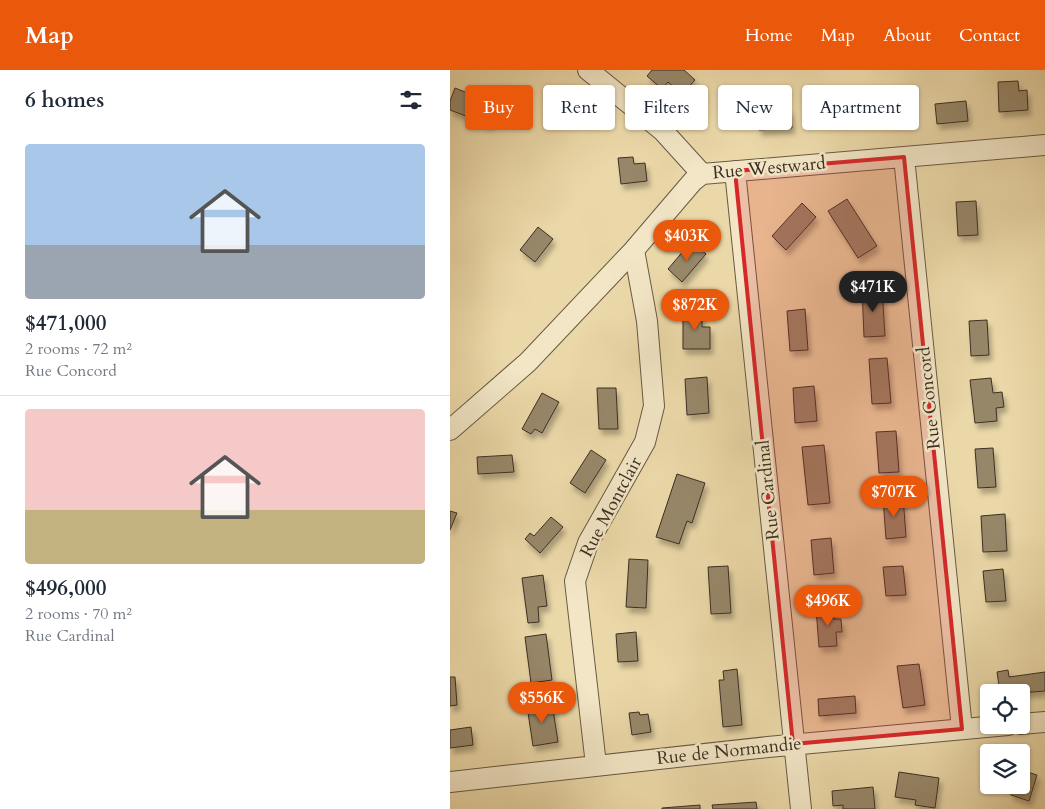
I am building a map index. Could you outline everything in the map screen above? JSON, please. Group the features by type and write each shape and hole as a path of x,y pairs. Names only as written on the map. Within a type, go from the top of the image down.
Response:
{"street":[{"path":"588,70 663,131 702,174"},
{"name":"Rue Westward","path":"450,430 528,362 634,250 693,181 702,174 1045,145"},
{"name":"Rue Concord","path":"904,157 962,729"},
{"name":"Rue Cardinal","path":"735,171 801,809"},
{"name":"Rue Montclair","path":"596,764 575,581 588,543 645,442 654,406 647,321 634,250"},
{"path":"1030,723 1045,722"},
{"name":"Rue de Normandie","path":"450,782 596,764 980,727"}],"highlighted area":[{"path":"904,157 962,729 793,744 735,171"}],"building":[{"path":"652,70 684,70 695,80 690,85 672,85 668,82 665,85 657,85 647,76"},
{"path":"1018,81 1019,91 1027,90 1028,110 999,112 998,82"},
{"path":"455,88 465,92 465,116 450,110 450,101"},
{"path":"966,101 968,121 937,124 935,104"},
{"path":"633,157 634,164 645,163 647,181 621,184 618,158"},
{"path":"847,199 877,246 858,258 828,211"},
{"path":"976,201 978,235 958,236 956,202"},
{"path":"802,203 816,217 786,250 772,236"},
{"path":"538,227 553,239 535,262 520,250"},
{"path":"691,242 706,254 682,282 668,269"},
{"path":"882,288 885,336 864,337 862,289"},
{"path":"683,309 702,309 702,327 710,327 710,349 683,349"},
{"path":"805,309 808,350 790,351 787,311"},
{"path":"987,320 989,355 971,356 969,321"},
{"path":"887,358 891,403 872,404 869,359"},
{"path":"707,377 709,413 687,415 685,379"},
{"path":"991,378 993,393 1002,392 1004,407 996,408 997,421 975,423 970,380"},
{"path":"814,386 817,421 795,423 793,388"},
{"path":"597,388 616,388 618,429 599,429"},
{"path":"542,393 559,402 542,433 535,429 531,434 522,429"},
{"path":"896,431 899,472 879,473 876,432"},
{"path":"824,445 830,503 808,505 802,447"},
{"path":"993,448 996,487 978,488 975,449"},
{"path":"591,450 606,460 585,493 570,483"},
{"path":"512,455 514,472 478,474 477,457"},
{"path":"677,474 705,483 692,523 687,521 679,544 656,537"},
{"path":"903,496 906,537 886,539 883,498"},
{"path":"450,511 457,513 450,530"},
{"path":"1005,514 1007,551 983,552 981,516"},
{"path":"551,517 563,527 540,553 525,539 530,533 534,536"},
{"path":"831,538 834,573 814,575 811,540"},
{"path":"629,559 648,560 646,608 626,607"},
{"path":"728,566 731,613 711,614 708,567"},
{"path":"903,566 906,595 886,596 883,567"},
{"path":"1003,569 1006,601 986,602 983,571"},
{"path":"543,575 547,606 538,607 539,622 528,623 522,578"},
{"path":"832,607 833,619 841,619 842,632 836,632 837,646 819,647 816,608"},
{"path":"636,632 638,661 618,662 616,634"},
{"path":"546,634 552,680 531,683 525,637"},
{"path":"919,664 925,705 903,708 897,666"},
{"path":"737,669 742,725 723,727 719,680 724,680 723,671"},
{"path":"1008,670 1009,677 1045,672 1045,691 1030,692 1030,684 999,684 997,672"},
{"path":"450,677 455,677 457,705 450,706"},
{"path":"855,696 856,713 819,716 818,699"},
{"path":"552,703 558,742 533,746 527,706"},
{"path":"639,712 640,715 648,714 651,732 632,735 629,713"},
{"path":"471,727 473,745 450,748 450,730"},
{"path":"899,772 939,778 935,808 915,805 916,800 895,797"},
{"path":"1030,773 1037,775 1029,801 1011,795 1030,794"},
{"path":"873,787 875,809 843,809 843,805 833,806 832,791"},
{"path":"756,802 757,809 713,809 712,805"},
{"path":"700,805 700,809 662,809 662,808"}]}
